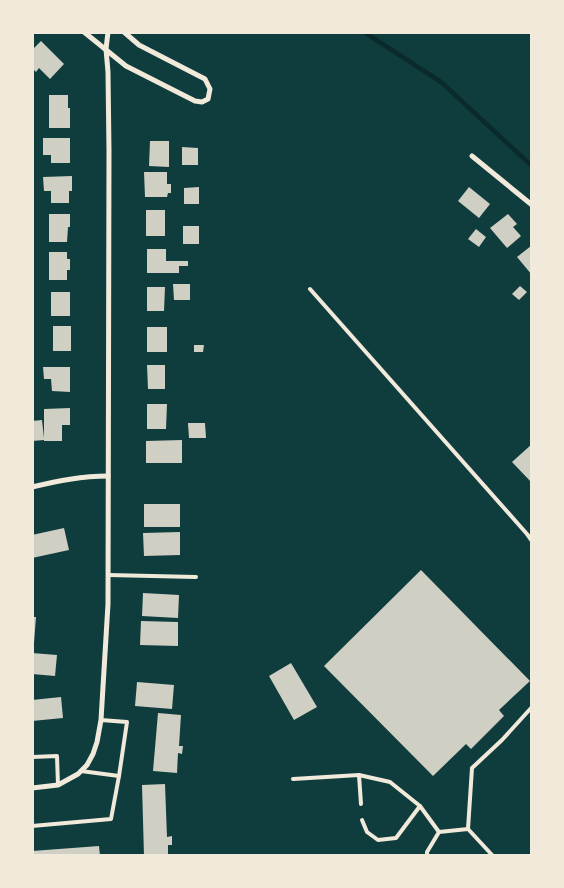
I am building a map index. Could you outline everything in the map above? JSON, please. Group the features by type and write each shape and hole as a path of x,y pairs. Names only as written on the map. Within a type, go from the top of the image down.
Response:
{"street":[{"path":"84,32 126,66 195,101 202,102 208,99 210,89 205,79 139,45 124,32"},
{"path":"32,788 58,785 81,771 93,754 101,720 108,604 109,151 106,50 108,32"},
{"path":"472,156 532,205"},
{"path":"32,487 74,478 108,476"}],"lane":[{"path":"310,289 444,438 532,541"},
{"path":"108,575 196,577"},
{"path":"492,856 468,829 472,768 502,740 532,707"},
{"path":"32,826 111,819 127,722 101,720"},
{"path":"32,757 57,756 58,785"},
{"path":"81,771 119,776"},
{"path":"292,779 360,774 390,782 420,806 439,832"},
{"path":"360,774 361,804"},
{"path":"362,820 367,832 378,840 396,838 420,806"},
{"path":"439,832 468,829"},
{"path":"427,856 427,852 439,832"}],"building":[{"path":"41,41 64,64 50,79 39,68 36,72 32,68 32,50"},
{"path":"49,95 68,95 70,128 49,128"},
{"path":"43,138 70,138 70,163 51,163 51,155 43,155"},
{"path":"150,141 169,141 169,167 149,166"},
{"path":"182,147 198,148 198,165 182,165"},
{"path":"144,172 167,172 167,184 171,184 171,193 168,193 167,197 145,197"},
{"path":"72,176 72,191 69,191 69,203 51,203 51,191 44,191 43,177"},
{"path":"199,187 199,204 184,204 184,188"},
{"path":"469,187 490,204 479,218 458,201"},
{"path":"146,210 165,210 165,236 146,236"},
{"path":"49,214 70,214 67,242 49,242"},
{"path":"508,214 517,224 513,227 521,236 507,248 490,228"},
{"path":"183,226 199,226 199,244 183,244"},
{"path":"476,229 486,237 479,247 468,239"},
{"path":"532,247 532,275 517,257"},
{"path":"147,249 166,249 166,261 188,261 188,266 179,266 179,273 147,273"},
{"path":"49,252 67,252 67,259 70,259 70,270 67,270 67,280 49,280"},
{"path":"173,284 190,284 190,300 174,300"},
{"path":"520,286 527,292 519,300 512,294"},
{"path":"147,287 165,287 164,311 147,311"},
{"path":"51,292 70,292 70,316 51,316"},
{"path":"53,326 71,326 71,351 53,351"},
{"path":"147,327 167,327 167,352 147,352"},
{"path":"194,345 204,345 203,352 194,352"},
{"path":"147,365 165,365 165,389 148,389"},
{"path":"43,367 70,367 70,392 52,391 51,379 44,379"},
{"path":"147,404 167,404 166,429 147,429"},
{"path":"70,408 70,425 62,425 62,441 32,441 32,421 42,420 44,438 44,409"},
{"path":"188,423 205,423 206,438 189,438"},
{"path":"182,440 182,463 146,463 146,441"},
{"path":"532,444 532,483 512,462"},
{"path":"144,504 180,504 180,527 144,527"},
{"path":"64,528 69,550 32,558 32,535"},
{"path":"180,532 180,555 144,556 143,533"},
{"path":"421,570 530,681 499,710 504,716 471,749 466,744 433,776 324,666"},
{"path":"143,593 179,595 178,618 142,616"},
{"path":"32,617 36,617 34,643 32,643"},
{"path":"141,621 178,622 178,646 140,645"},
{"path":"32,653 57,655 55,676 32,674"},
{"path":"291,663 317,707 294,720 269,676"},
{"path":"137,682 174,685 172,709 135,706"},
{"path":"61,697 63,718 32,721 32,700"},
{"path":"158,713 181,715 179,746 183,746 182,754 178,753 177,773 153,771"},
{"path":"165,784 167,837 172,836 172,845 168,845 168,856 144,856 142,785"},
{"path":"99,846 100,856 32,856 32,851"}],"waterway":[{"path":"364,32 441,82 532,166"}]}
